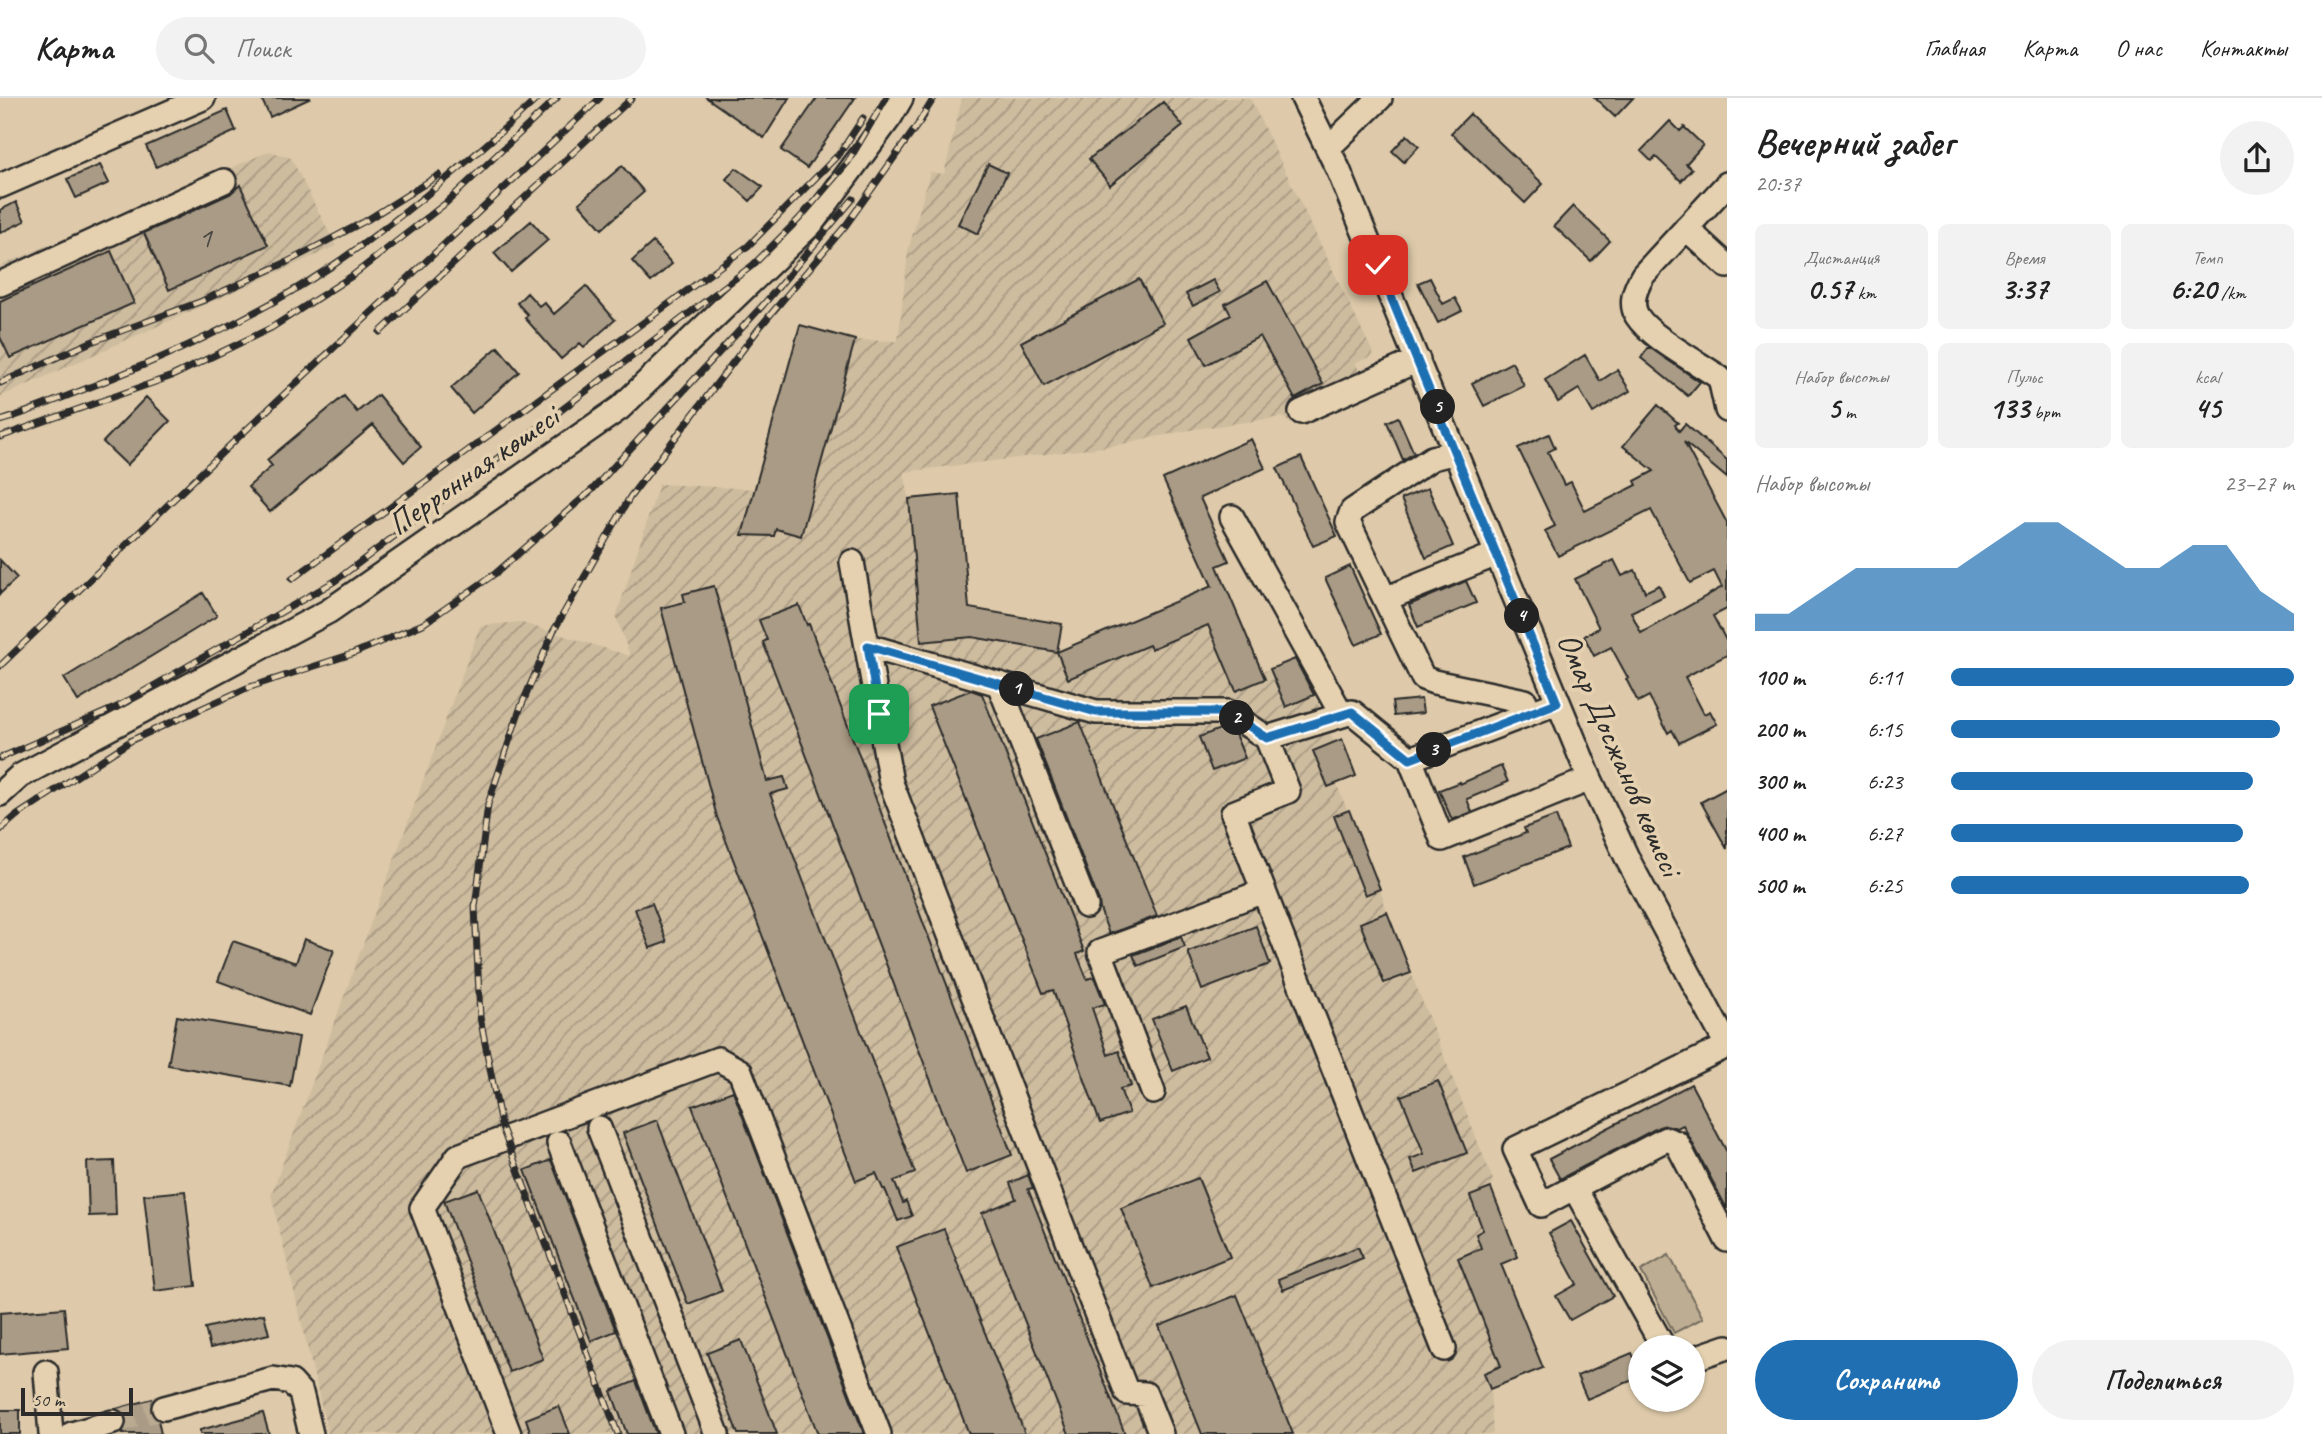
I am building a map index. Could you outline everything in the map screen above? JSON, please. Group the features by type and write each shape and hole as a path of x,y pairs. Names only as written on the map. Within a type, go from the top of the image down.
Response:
{"street":[{"path":"0,186 203,98"},
{"name":"Перронная көшесі","path":"0,794 20,776 329,611 620,408 811,224 901,98"},
{"name":"Омар Досжанов көшесі","path":"1303,98 1329,147 1590,779 1629,862 1727,1045"},
{"path":"1329,147 1380,98"},
{"path":"0,284 223,181"},
{"path":"1727,184 1643,275 1633,292 1636,314 1651,331 1724,380 1727,410"},
{"path":"1686,228 1727,266"},
{"path":"1301,412 1418,360"},
{"path":"1456,452 1432,458 1352,511 1348,522 1423,678 1525,701"},
{"path":"1232,517 1342,715"},
{"path":"1385,599 1497,554"},
{"path":"852,562 891,783 1127,1393 1145,1394 1161,1434"},
{"path":"868,646 1096,712 1228,712 1267,738 1288,791 1233,813 1444,1349"},
{"path":"999,684 1086,906"},
{"path":"1410,759 1557,703"},
{"path":"1267,738 1352,712 1410,759 1442,839 1590,779"},
{"path":"1153,1092 1100,952 1264,891"},
{"path":"1727,1045 1515,1149 1541,1205 1666,1139 1677,1143 1727,1240"},
{"path":"509,1434 422,1208 457,1156 718,1059 740,1071 879,1434"},
{"path":"599,1128 717,1434"},
{"path":"559,1143 671,1434"},
{"path":"1575,1189 1657,1335"},
{"path":"1705,1355 1727,1347"},
{"path":"46,1372 51,1434"},
{"path":"163,1408 273,1379 292,1382 301,1392 311,1434"},
{"path":"72,1434 113,1422"}],"shaded area":[{"path":"962,98 1250,98 1374,355 1356,363 1367,392 1291,424 1283,417 1195,429 1112,446 904,472 909,498 959,494 969,608 1062,624 1057,651 1223,581 1262,672 1298,657 1334,742 1342,739 1356,776 1337,785 1493,1180 1491,1188 1518,1257 1501,1264 1543,1368 1490,1389 1493,1434 328,1434 271,1195 480,626 519,622 630,656 616,617 659,484 755,489 800,325 855,340 898,341 908,251 930,172 944,174"},
{"path":"269,151 291,158 336,246 0,397 0,266 111,218 125,216"},
{"path":"1669,1255 1703,1318 1674,1333 1641,1271"}],"building":[{"path":"261,98 311,98 270,117"},
{"path":"707,98 789,98 764,138"},
{"path":"817,98 855,98 807,168 781,150"},
{"path":"1595,98 1633,98 1615,117"},
{"path":"1163,102 1183,126 1110,185 1089,159"},
{"path":"227,110 236,131 156,167 146,146"},
{"path":"1470,114 1543,184 1525,203 1451,133"},
{"path":"1670,121 1680,131 1684,127 1703,145 1686,164 1692,169 1681,181 1656,157 1651,161 1641,151"},
{"path":"1407,135 1419,146 1404,162 1392,151"},
{"path":"988,164 1007,173 978,234 958,224"},
{"path":"100,165 109,183 76,198 67,179"},
{"path":"622,166 644,192 602,229 579,203"},
{"path":"736,168 763,187 750,201 726,179"},
{"path":"240,185 268,245 169,290 144,233 230,194"},
{"path":"16,202 25,221 0,233 0,210"},
{"path":"1573,206 1610,241 1591,261 1554,226"},
{"path":"531,221 548,240 511,272 494,253"},
{"path":"653,242 672,264 651,282 632,261"},
{"path":"111,251 134,303 10,358 0,337 0,301"},
{"path":"1430,278 1443,304 1455,298 1462,311 1438,323 1418,283"},
{"path":"1139,279 1163,323 1044,386 1021,342"},
{"path":"1213,280 1220,292 1193,306 1186,294"},
{"path":"1267,281 1323,384 1295,399 1260,336 1206,365 1191,337 1231,315 1225,304"},
{"path":"586,286 615,320 584,347 580,343 561,359 525,318 528,315 517,303 527,293 539,306 544,302 554,314"},
{"path":"800,325 855,340 801,536 776,529 774,536 742,535"},
{"path":"498,347 519,372 472,413 451,388"},
{"path":"1649,347 1700,382 1688,396 1641,358"},
{"path":"1585,355 1600,381 1617,370 1630,391 1593,413 1579,389 1558,402 1545,380"},
{"path":"1512,362 1524,386 1484,406 1472,383"},
{"path":"378,395 421,447 404,462 373,425 270,512 248,487 272,466 267,460 344,396 357,412"},
{"path":"146,397 170,421 127,465 103,442"},
{"path":"1658,405 1678,423 1675,425 1679,431 1685,424 1727,460 1727,478 1684,442 1727,523 1727,609 1713,616 1727,642 1727,655 1685,677 1704,714 1710,711 1717,724 1679,743 1672,730 1668,733 1649,696 1638,702 1611,647 1594,656 1584,636 1599,628 1575,579 1614,560 1622,576 1635,570 1645,592 1659,585 1664,596 1631,612 1641,633 1722,587 1714,571 1690,583 1651,510 1558,556 1545,531 1555,526 1518,448 1549,434 1555,448 1548,452 1564,485 1571,482 1585,511 1637,485 1635,481 1654,471 1623,446"},
{"path":"1398,417 1414,453 1403,460 1387,422"},
{"path":"1251,439 1265,468 1200,498 1229,561 1217,566 1265,679 1236,691 1208,625 1151,649 1149,645 1068,679 1057,652 1212,586 1163,479"},
{"path":"1301,457 1337,536 1313,546 1277,468"},
{"path":"1428,488 1453,546 1426,558 1401,499"},
{"path":"959,494 969,608 1062,624 1057,652 972,637 921,642 909,499"},
{"path":"0,560 17,578 0,594"},
{"path":"1350,566 1381,634 1356,645 1325,578"},
{"path":"1466,581 1476,603 1418,627 1409,605"},
{"path":"714,586 767,781 784,777 788,789 770,794 915,1173 894,1181 912,1216 898,1221 876,1173 856,1181 717,817 661,608 685,602 683,594"},
{"path":"203,593 217,616 78,701 64,678"},
{"path":"799,605 807,625 809,624 1012,1155 966,1173 763,642 767,640 759,620"},
{"path":"1295,659 1314,695 1286,707 1270,669"},
{"path":"971,690 982,694 1084,951 1077,954 1087,979 1094,977 1105,1004 1092,1008 1108,1055 1119,1051 1131,1086 1120,1089 1129,1113 1100,1123 1053,990 1043,993 929,706"},
{"path":"1421,699 1423,713 1394,716 1392,702"},
{"path":"1080,722 1157,916 1109,934 1099,901 1036,739"},
{"path":"1225,727 1235,734 1245,758 1212,771 1199,737"},
{"path":"1342,739 1356,776 1328,787 1313,751"},
{"path":"1501,766 1508,782 1467,799 1472,812 1452,820 1439,790"},
{"path":"1727,788 1727,849 1701,802"},
{"path":"1349,810 1380,889 1365,895 1334,816"},
{"path":"1556,816 1568,848 1474,884 1464,857 1526,833 1524,828"},
{"path":"652,903 667,942 650,948 635,909"},
{"path":"1387,912 1411,973 1384,983 1360,923"},
{"path":"1256,926 1270,964 1202,990 1188,952"},
{"path":"1181,937 1185,947 1138,966 1133,955"},
{"path":"304,939 334,950 310,1015 218,981 233,941 296,963"},
{"path":"1186,1006 1207,1057 1173,1071 1152,1019"},
{"path":"177,1016 299,1037 290,1086 168,1065"},
{"path":"1438,1081 1467,1153 1416,1173 1410,1159 1424,1154 1401,1096"},
{"path":"1691,1084 1727,1152 1727,1209 1683,1125 1677,1128 1666,1125 1659,1127 1560,1179 1549,1159"},
{"path":"733,1091 864,1434 818,1434 692,1106"},
{"path":"657,1120 722,1291 688,1304 623,1133"},
{"path":"551,1160 616,1331 591,1341 525,1170"},
{"path":"114,1161 116,1215 89,1216 87,1162"},
{"path":"1028,1175 1033,1188 1028,1189 1125,1434 1069,1434 982,1213 1016,1199 1010,1183"},
{"path":"1198,1178 1230,1257 1153,1288 1121,1208"},
{"path":"1491,1188 1518,1257 1501,1264 1543,1368 1490,1389 1484,1373 1501,1366 1458,1258 1481,1248 1476,1234 1483,1230 1470,1196"},
{"path":"478,1189 543,1359 509,1372 444,1201"},
{"path":"185,1191 196,1286 155,1291 144,1195"},
{"path":"1571,1221 1613,1296 1570,1320 1556,1296 1577,1284 1549,1233"},
{"path":"944,1229 1025,1434 969,1434 896,1247"},
{"path":"1358,1247 1363,1258 1283,1290 1278,1279"},
{"path":"1237,1295 1293,1434 1202,1434 1159,1326"},
{"path":"64,1308 68,1348 0,1354 0,1313"},
{"path":"264,1314 269,1334 210,1348 205,1328"},
{"path":"741,1340 777,1434 738,1434 707,1353"},
{"path":"1628,1355 1628,1382 1587,1399 1577,1376"},
{"path":"636,1381 656,1434 627,1434 611,1391"},
{"path":"152,1399 151,1412 158,1420 161,1434 122,1434 127,1419 123,1412 116,1409"},
{"path":"559,1406 570,1434 531,1434 526,1419"},
{"path":"0,1410 20,1410 20,1434 0,1434"},
{"path":"263,1413 269,1434 200,1434 200,1430"}],"tunnel":[{"path":"113,1422 164,1408"}],"railway":[{"path":"0,421 113,378 177,350 272,303 302,285 412,207 538,98"},
{"path":"0,437 172,376 271,328 352,276 446,203 557,98"},
{"path":"0,666 227,448 600,98"},
{"path":"380,332 632,98"},
{"path":"0,758 117,707 335,581 753,265 799,219 848,162 886,98"},
{"path":"919,122 934,98"},
{"path":"618,1434 501,1125 480,1017 475,907 488,804 520,709 553,632 630,497 760,327 846,225 924,116"},
{"path":"292,579 748,246 840,153 863,118"},
{"path":"0,383 91,342 202,301 287,262 367,220 439,175"},
{"path":"0,830 16,816 132,740 247,688 352,654 423,624 496,573 592,490 763,305 853,199"}],"route":[{"path":"879,714 868,646 1096,712 1228,712 1267,738 1352,712 1410,759 1557,703 1378,265"}]}
